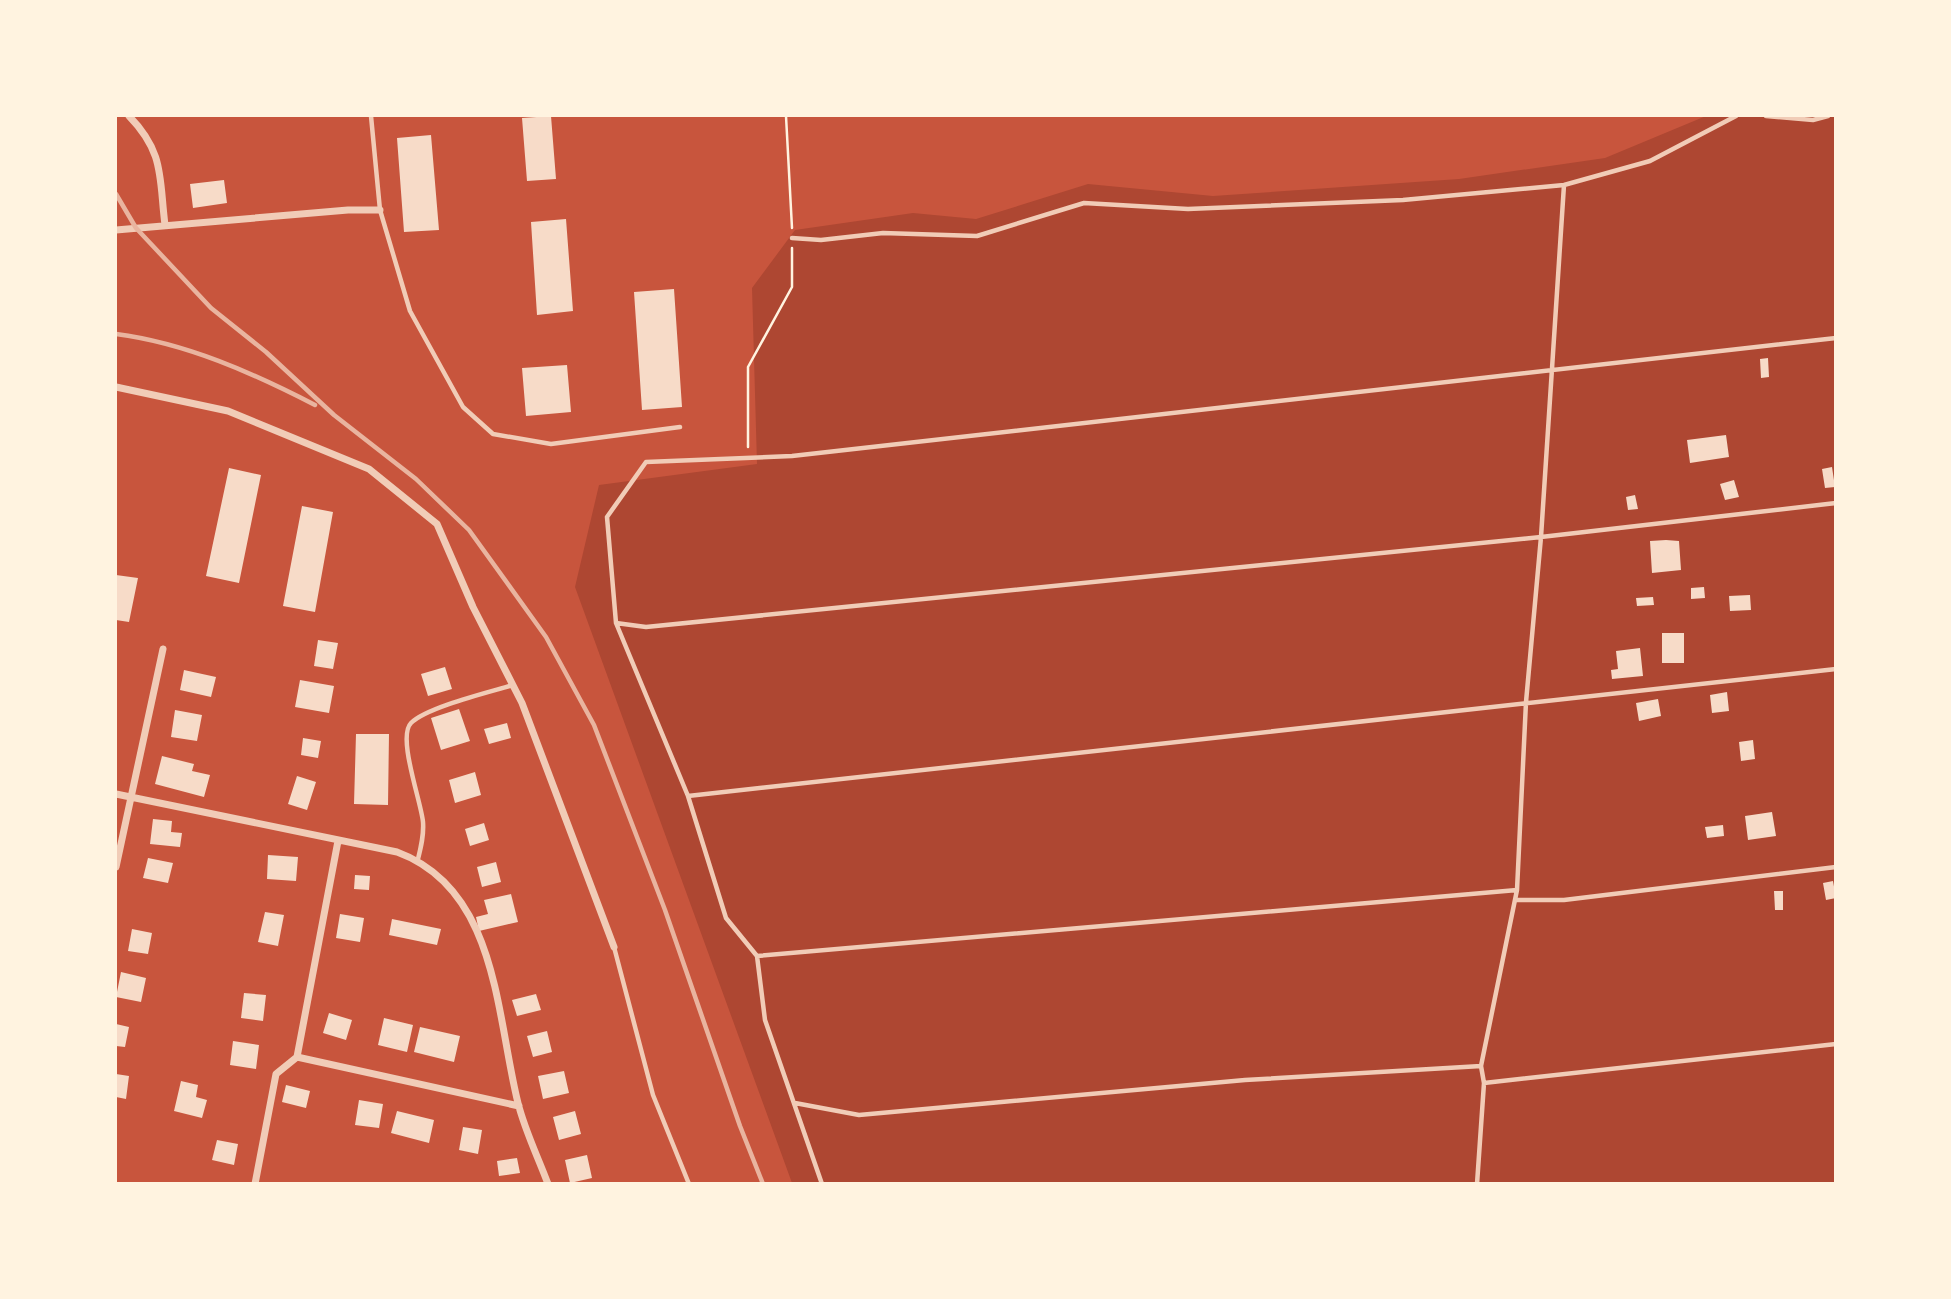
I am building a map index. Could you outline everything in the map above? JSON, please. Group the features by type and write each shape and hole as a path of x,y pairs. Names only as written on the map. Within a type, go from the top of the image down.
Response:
{"street":[{"path":"129,116 155,150 160,169 165,225"},
{"path":"116,230 348,210 380,210"},
{"path":"116,387 228,411 369,470 437,524 473,607 522,703 614,947"},
{"path":"116,867 163,649"},
{"path":"116,794 397,852 418,859 438,876 464,903 490,964 519,1106 548,1184"},
{"path":"255,1184 276,1074 297,1057 338,841"},
{"path":"297,1057 519,1106"}],"lane":[{"path":"372,116 380,210 410,311 463,407 493,435 551,444 680,427"},
{"path":"792,238 821,240 883,233 977,236 1084,203 1188,209 1403,200 1564,186 1650,161 1736,116"},
{"path":"1766,116 1813,120 1828,116"},
{"path":"1477,1184 1484,1083 1481,1066 1517,890 1526,702 1541,537 1564,186"},
{"path":"822,1184 765,1020 757,956 726,918 688,796 616,622 607,517 646,462 792,456 1836,338"},
{"path":"616,622 646,627 1541,537 1836,503"},
{"path":"688,796 1836,669"},
{"path":"418,859 423,842 423,822 405,733 410,723 424,714 513,685"},
{"path":"1516,900 1564,900 1836,867"},
{"path":"757,956 1517,890"},
{"path":"614,947 653,1095 689,1184"},
{"path":"1484,1083 1836,1044"},
{"path":"795,1103 859,1115 1245,1080 1481,1066"}],"path":[{"path":"748,458 748,367 792,287 786,116"}],"shaded area":[{"path":"1706,116 1835,116 1835,1183 792,1183 575,587 599,485 757,464 752,288 795,230 913,213 976,219 1088,184 1213,196 1459,179 1605,158"}],"building":[{"path":"551,116 556,179 527,181 522,118"},
{"path":"431,135 439,230 404,232 397,138"},
{"path":"224,180 227,203 193,208 190,184"},
{"path":"566,219 573,311 537,315 531,222"},
{"path":"674,289 682,407 642,410 634,292"},
{"path":"1768,358 1769,377 1761,378 1760,359"},
{"path":"567,365 571,412 526,416 522,368"},
{"path":"1726,435 1729,457 1690,463 1687,440"},
{"path":"1832,467 1835,487 1825,488 1822,469"},
{"path":"229,468 261,475 239,583 206,576"},
{"path":"1734,480 1739,497 1725,500 1720,484"},
{"path":"1635,495 1638,509 1628,510 1626,497"},
{"path":"302,506 333,512 315,612 283,606"},
{"path":"1650,541 1679,541 1681,570 1652,573"},
{"path":"116,575 138,578 129,622 116,620"},
{"path":"1704,587 1705,598 1691,599 1691,588"},
{"path":"1750,595 1751,610 1730,611 1729,596"},
{"path":"1653,597 1654,605 1637,606 1636,598"},
{"path":"1662,633 1684,633 1684,663 1662,663"},
{"path":"318,640 338,643 333,669 314,666"},
{"path":"1640,648 1643,676 1612,679 1611,670 1618,669 1616,651"},
{"path":"445,667 452,689 428,696 421,674"},
{"path":"184,670 216,677 211,697 180,690"},
{"path":"300,680 334,686 329,713 295,707"},
{"path":"1727,692 1729,711 1712,713 1710,695"},
{"path":"1658,699 1661,716 1639,721 1636,703"},
{"path":"459,709 470,741 441,750 431,718"},
{"path":"175,710 202,715 197,741 171,737"},
{"path":"507,723 511,738 489,744 484,729"},
{"path":"356,734 389,734 388,805 354,804"},
{"path":"303,738 321,741 318,758 301,755"},
{"path":"1753,740 1755,759 1741,761 1739,742"},
{"path":"162,756 194,764 192,771 210,775 204,797 155,784"},
{"path":"475,772 481,795 455,803 449,780"},
{"path":"297,776 316,782 307,810 288,804"},
{"path":"1772,812 1776,836 1748,840 1745,816"},
{"path":"153,819 172,821 171,832 182,833 180,847 150,844"},
{"path":"484,823 489,840 470,846 465,829"},
{"path":"1723,825 1724,836 1707,838 1705,827"},
{"path":"268,855 298,857 296,881 267,879"},
{"path":"148,858 173,863 168,883 143,878"},
{"path":"496,862 501,882 482,887 477,867"},
{"path":"355,875 370,876 369,890 354,889"},
{"path":"1833,881 1836,898 1826,900 1823,883"},
{"path":"1774,891 1783,891 1783,910 1775,910"},
{"path":"511,894 518,922 479,931 476,917 488,914 484,900"},
{"path":"265,912 284,915 278,946 258,942"},
{"path":"340,914 364,918 360,942 336,938"},
{"path":"392,919 441,929 437,945 389,935"},
{"path":"132,929 152,933 148,954 128,951"},
{"path":"121,972 146,978 141,1002 116,997"},
{"path":"244,993 266,995 263,1021 241,1018"},
{"path":"536,994 541,1010 517,1016 512,1000"},
{"path":"329,1013 352,1020 346,1040 323,1033"},
{"path":"384,1018 413,1025 407,1052 378,1045"},
{"path":"116,1024 129,1027 125,1047 116,1046"},
{"path":"420,1027 460,1036 454,1062 414,1052"},
{"path":"547,1031 552,1052 533,1057 527,1036"},
{"path":"233,1041 259,1045 256,1069 230,1065"},
{"path":"564,1071 569,1093 543,1099 538,1076"},
{"path":"116,1074 129,1076 126,1099 116,1097"},
{"path":"181,1081 198,1085 196,1097 207,1100 202,1118 174,1111"},
{"path":"286,1085 310,1091 306,1108 282,1102"},
{"path":"359,1100 383,1104 379,1128 355,1125"},
{"path":"397,1111 434,1120 429,1143 391,1133"},
{"path":"575,1111 581,1134 559,1140 553,1117"},
{"path":"463,1127 482,1130 478,1154 459,1150"},
{"path":"217,1140 238,1144 234,1165 212,1160"},
{"path":"587,1155 592,1178 570,1183 565,1160"},
{"path":"517,1158 520,1173 499,1176 497,1161"}],"railway":[{"path":"116,194 136,228 211,308 266,352 334,415 416,479 469,530 546,637 594,725 665,910 740,1126 763,1184"},
{"path":"116,334 193,352 268,382 315,405"}]}
